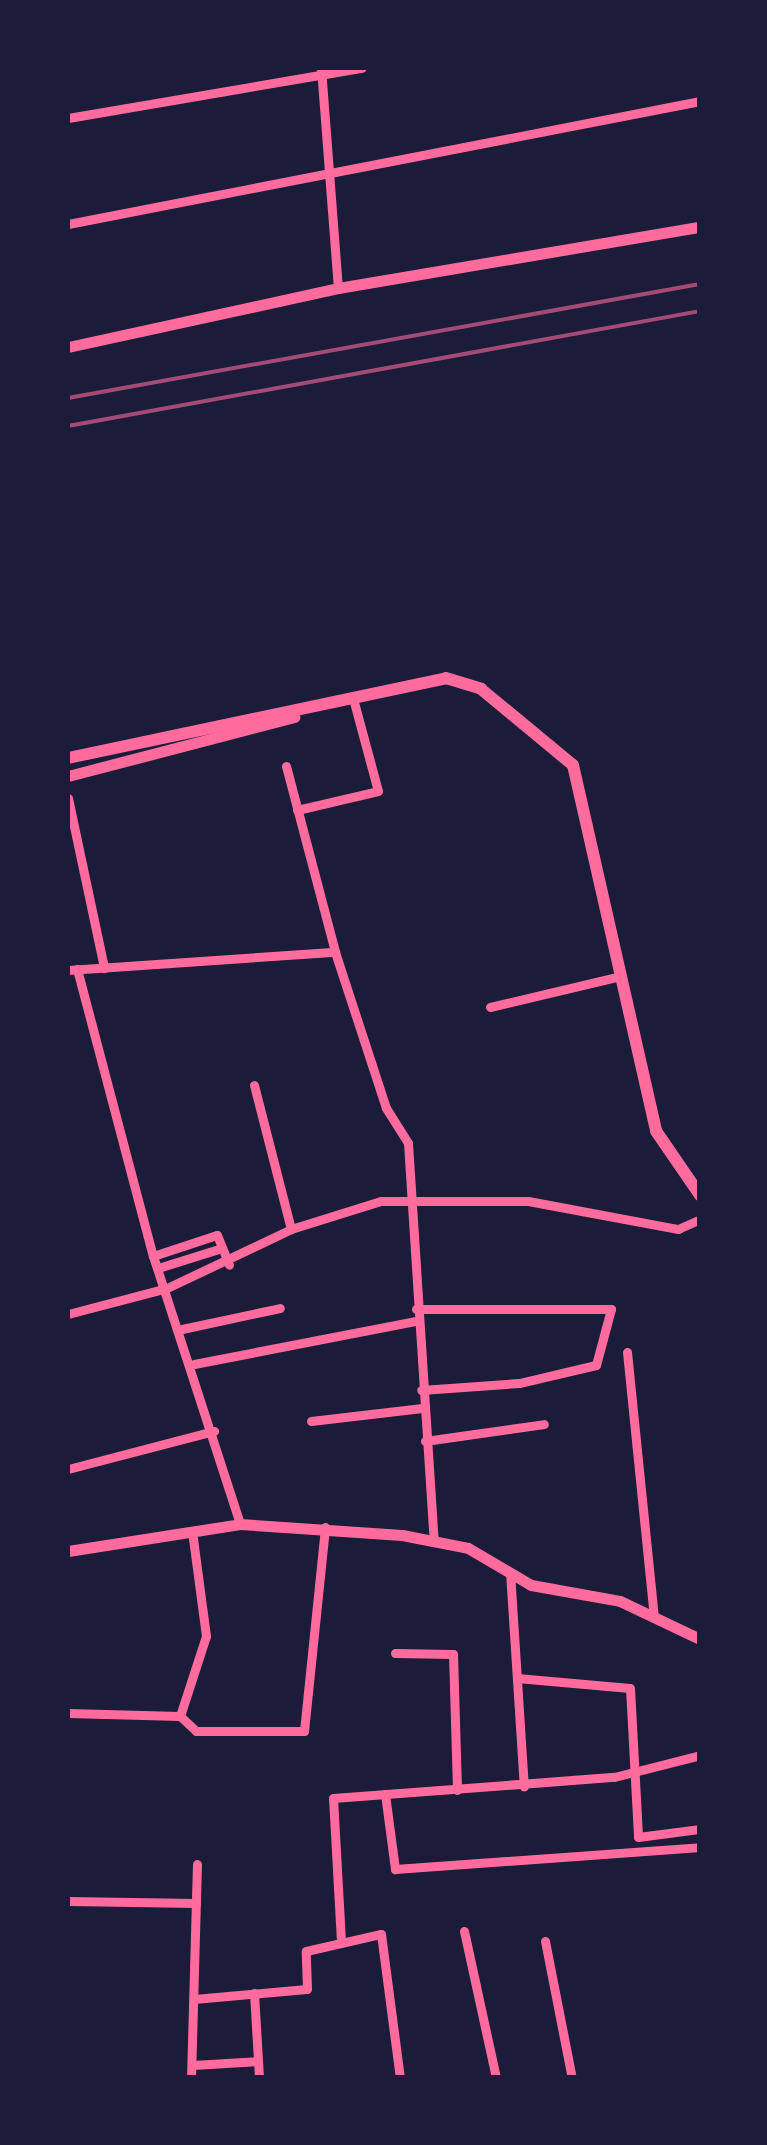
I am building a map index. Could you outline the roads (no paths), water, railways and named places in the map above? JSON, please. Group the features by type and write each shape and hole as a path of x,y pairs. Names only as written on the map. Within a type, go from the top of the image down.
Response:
{"main road":[{"path":"68,758 238,719 294,717 446,678 480,689 573,765 656,1130 700,1195"}],"street":[{"path":"68,118 362,68"},
{"path":"321,72 338,288"},
{"path":"68,224 700,101"},
{"path":"68,346 338,288 700,227"},
{"path":"298,810 378,790 354,702"},
{"path":"68,776 294,717"},
{"path":"286,766 335,952 386,1108 408,1143 422,1408 434,1541"},
{"path":"68,798 104,968"},
{"path":"240,1524 194,1364 153,1256 72,969 335,952"},
{"path":"490,1007 621,976"},
{"path":"254,1085 291,1229"},
{"path":"68,1314 167,1288 229,1265 291,1229 412,1197 592,1208 678,1229 700,1219"},
{"path":"153,1256 217,1235 229,1265"},
{"path":"158,1268 222,1248"},
{"path":"182,1329 280,1308"},
{"path":"194,1364 416,1315 611,1309 596,1366 421,1390"},
{"path":"628,1352 654,1619"},
{"path":"311,1421 422,1408"},
{"path":"425,1442 544,1424"},
{"path":"68,1469 214,1431"},
{"path":"68,1551 240,1524 326,1527 434,1541 510,1572 654,1619 700,1640"},
{"path":"68,1713 180,1716 196,1730 304,1731 326,1527"},
{"path":"180,1716 206,1636 192,1531"},
{"path":"510,1572 524,1787"},
{"path":"395,1653 454,1654 458,1790"},
{"path":"517,1678 630,1688 638,1837 700,1829"},
{"path":"341,1941 333,1798 524,1787 632,1772 700,1755"},
{"path":"385,1794 395,1869 700,1847"},
{"path":"192,2078 198,1864"},
{"path":"68,1900 196,1903"},
{"path":"464,1931 496,2078"},
{"path":"194,1999 307,1989 306,1951 381,1934 400,2078"},
{"path":"545,1941 572,2078"},
{"path":"254,1994 259,2078"},
{"path":"193,2065 258,2060"}],"railway":[{"path":"68,398 700,284"},
{"path":"68,426 700,311"}]}
